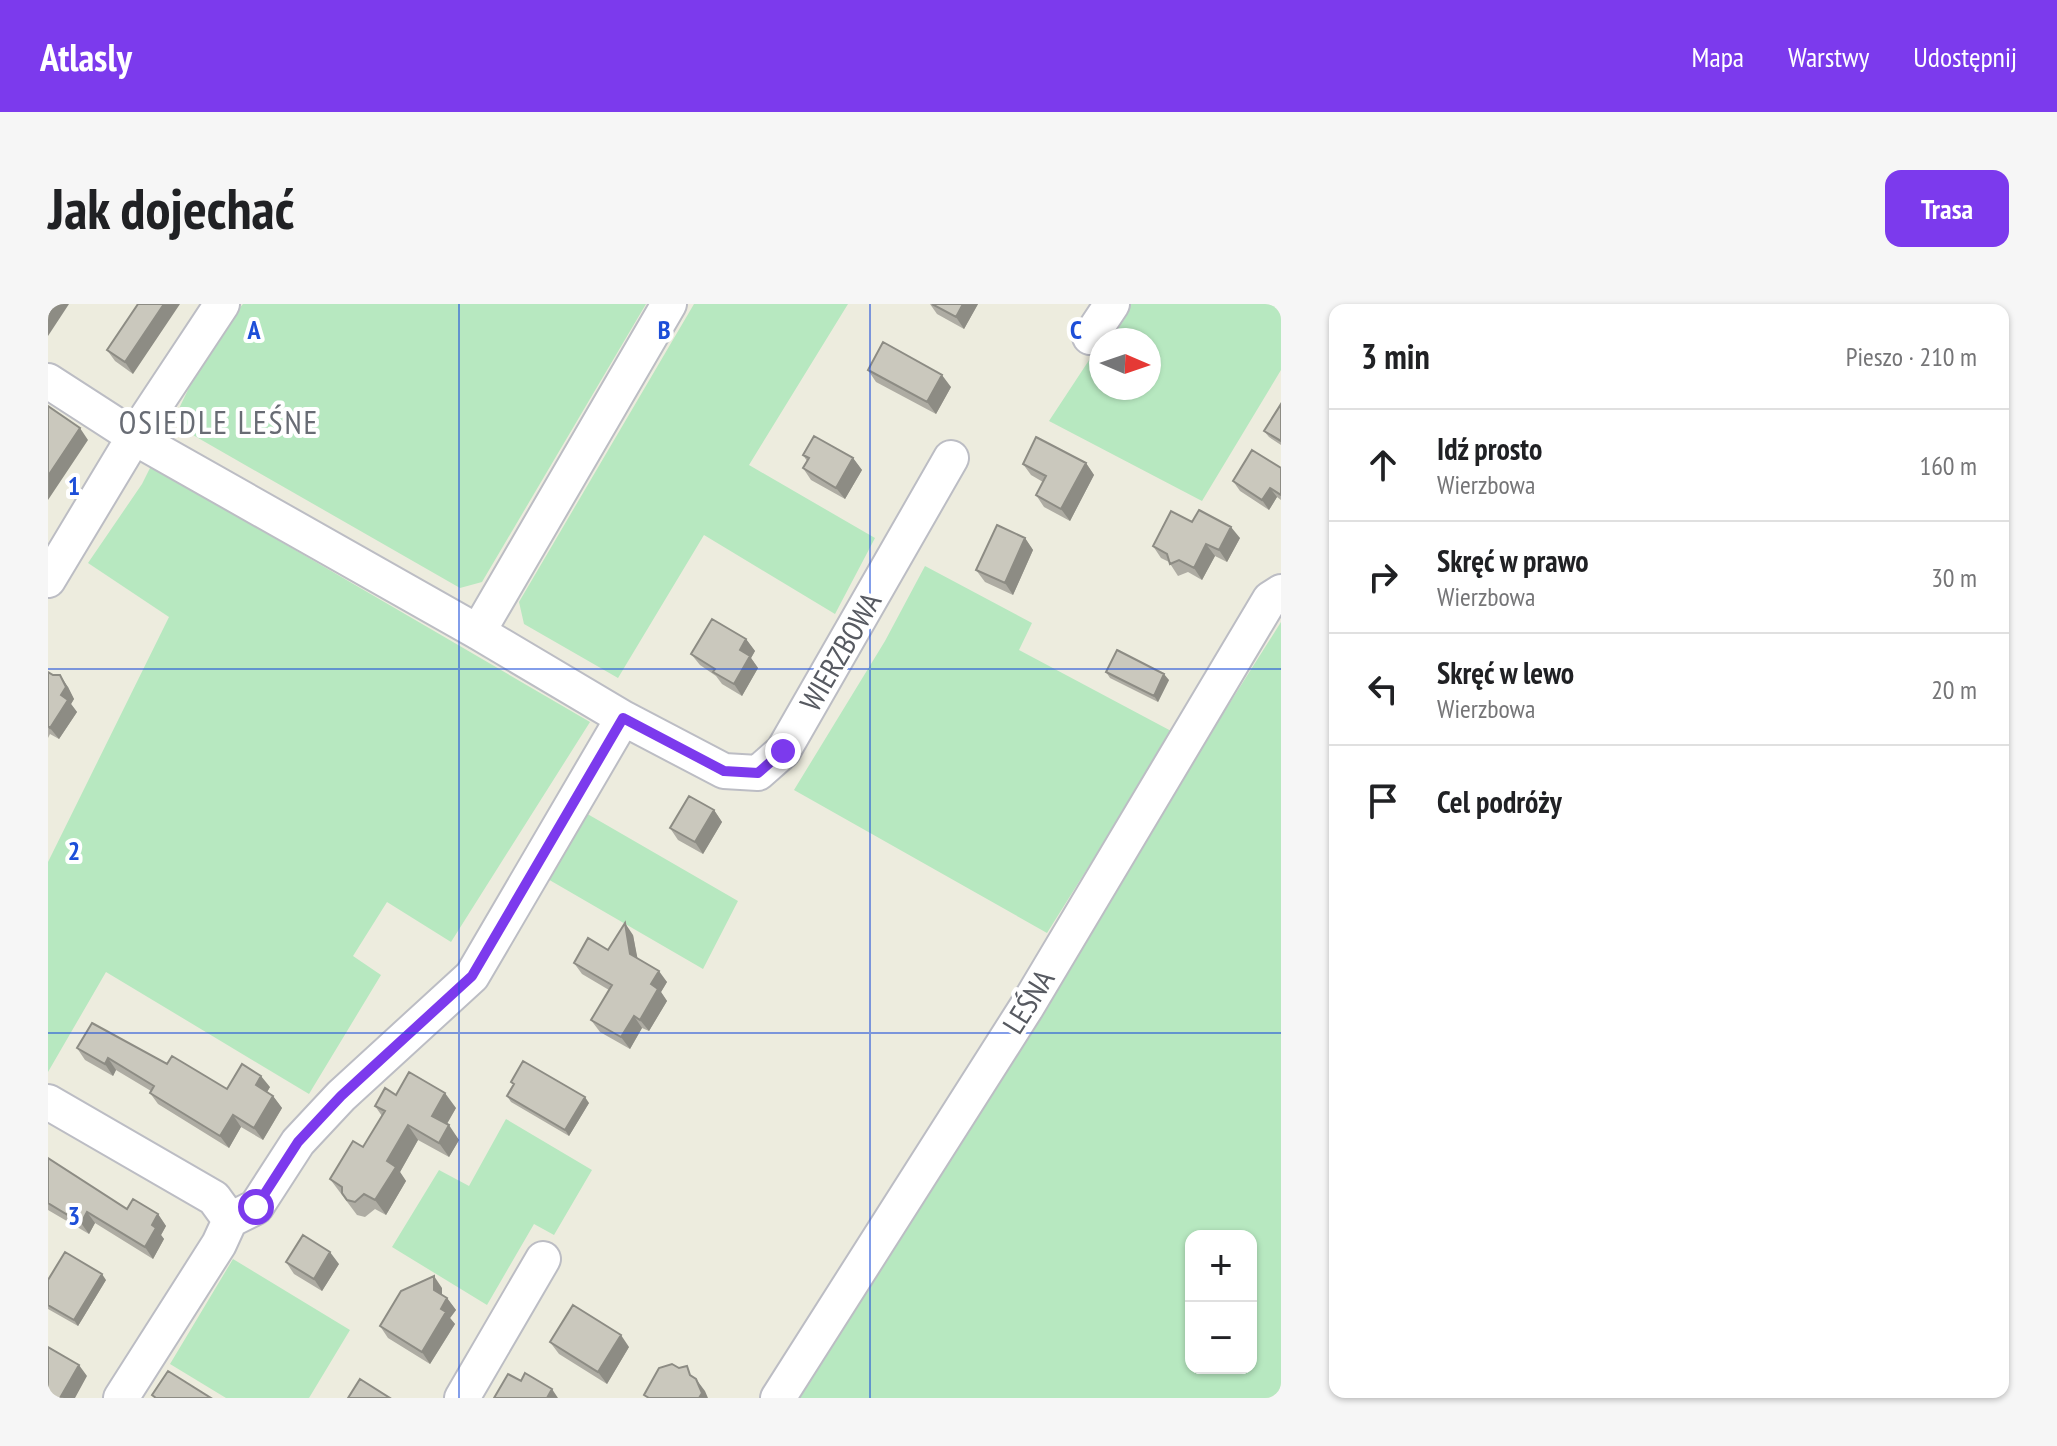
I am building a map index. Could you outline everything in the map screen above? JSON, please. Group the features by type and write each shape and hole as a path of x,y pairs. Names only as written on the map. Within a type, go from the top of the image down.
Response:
{"street":[{"path":"48,580 134,437 222,304"},
{"path":"478,632 669,304"},
{"path":"1096,328 1112,304"},
{"name":"WIERZBOWA","path":"48,381 134,437 623,718 724,771 758,773 783,751 951,458"},
{"name":"LEŚNA","path":"778,1398 1026,1008 1275,595"},
{"path":"121,1398 219,1244 230,1220 256,1207 298,1142 341,1096 472,976 623,718"},
{"path":"48,1102 214,1198 230,1220"},
{"path":"462,1398 543,1259"}],"green space":[{"path":"243,304 646,304 482,582 460,588 172,423 212,340"},
{"path":"694,304 848,304 749,465 875,538 835,614 704,535 618,678 524,624 519,602"},
{"path":"1126,304 1277,304 1281,307 1281,370 1202,501 1049,421 1089,360 1089,400 1161,400 1161,328 1110,328"},
{"path":"151,466 590,722 451,942 387,902 353,956 381,975 309,1094 106,972 48,1072 48,862 169,617 88,563"},
{"path":"925,566 1032,623 1019,650 1173,732 1047,933 794,790 885,641"},
{"path":"1281,622 1281,1398 790,1398"},
{"path":"584,812 738,901 703,969 546,878"},
{"path":"506,1119 592,1170 554,1235 534,1224 487,1305 392,1247 439,1170 469,1186"},
{"path":"233,1259 350,1330 309,1398 226,1398 170,1364"}],"building":[{"path":"138,304 164,304 125,362 107,350"},
{"path":"932,304 963,304 956,317"},
{"path":"883,342 942,375 927,402 868,370"},
{"path":"1281,404 1281,441 1264,431"},
{"path":"48,406 80,428 48,476"},
{"path":"814,436 853,458 836,488 803,468 809,458 803,455"},
{"path":"1036,437 1086,463 1061,509 1036,495 1046,476 1023,464"},
{"path":"1252,450 1281,468 1281,495 1270,488 1262,500 1233,481"},
{"path":"1199,510 1231,527 1219,550 1206,544 1194,568 1179,560 1170,564 1167,554 1153,546 1171,511 1192,522"},
{"path":"997,525 1025,538 1005,583 976,570"},
{"path":"712,619 746,639 740,650 750,656 734,684 691,654"},
{"path":"1117,650 1164,674 1154,696 1106,672"},
{"path":"48,672 60,675 66,687 61,695 68,700 50,728 48,726"},
{"path":"689,796 714,810 695,842 670,828"},
{"path":"625,923 630,954 659,971 651,984 658,989 640,1020 634,1016 621,1037 591,1020 612,985 574,963 588,938 608,950"},
{"path":"92,1023 167,1064 172,1056 227,1089 242,1064 261,1076 256,1085 273,1096 254,1128 233,1115 220,1136 150,1093 154,1086 108,1058 105,1064 77,1048"},
{"path":"523,1061 585,1097 565,1130 507,1096"},
{"path":"409,1072 445,1093 432,1116 449,1125 439,1143 408,1125 387,1161 396,1167 375,1200 364,1194 355,1202 347,1200 342,1187 330,1179 353,1141 363,1147 385,1111 375,1106 385,1088 396,1095"},
{"path":"48,1158 127,1209 133,1199 158,1214 152,1225 156,1228 145,1247 87,1212 81,1223 48,1203"},
{"path":"303,1235 330,1252 314,1279 286,1262"},
{"path":"65,1252 102,1274 74,1320 48,1305 48,1280"},
{"path":"434,1276 434,1290 447,1298 441,1309 446,1312 422,1352 380,1326 401,1291"},
{"path":"573,1305 621,1335 598,1372 550,1342"},
{"path":"48,1347 79,1365 60,1398 48,1398"},
{"path":"672,1364 679,1368 687,1366 702,1393 699,1398 649,1398 644,1395 659,1368"},
{"path":"168,1371 211,1398 156,1398 152,1395"},
{"path":"525,1373 552,1389 547,1398 494,1398 508,1374 521,1381"},
{"path":"360,1379 390,1398 348,1398"}],"district":[{"name":"OSIEDLE LEŚNE","path":"219,423"}],"route":[{"path":"256,1207 298,1142 341,1096 472,976 623,718 724,771 758,773 783,751"}]}
